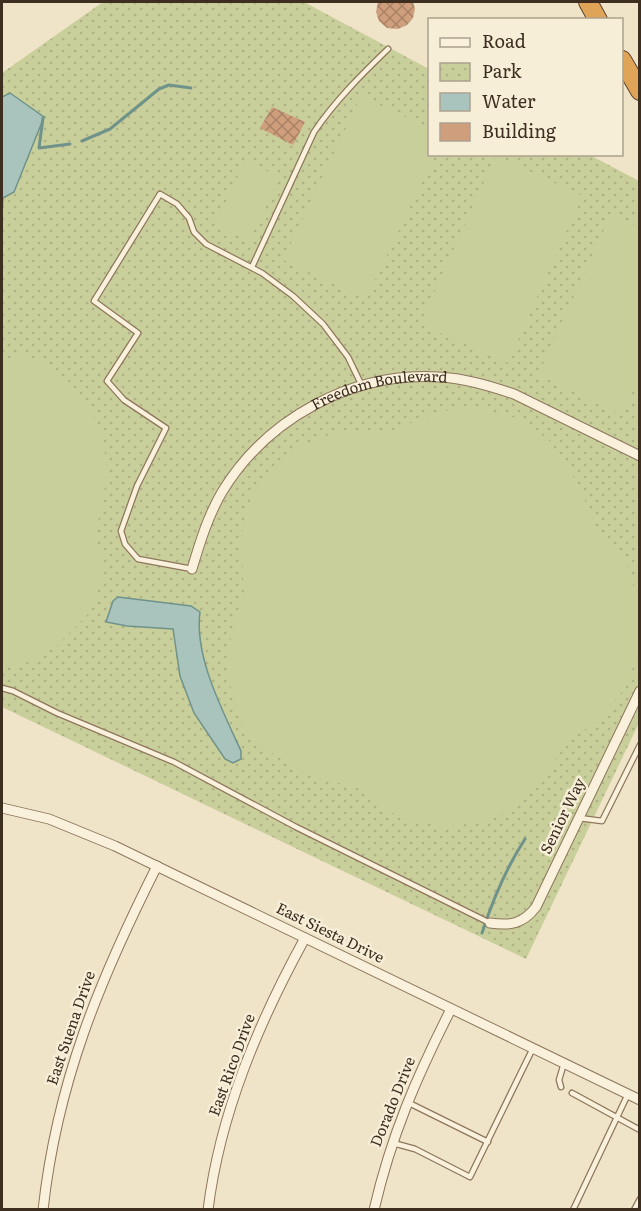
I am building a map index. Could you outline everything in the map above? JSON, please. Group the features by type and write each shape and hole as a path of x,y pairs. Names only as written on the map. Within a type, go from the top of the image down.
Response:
{"highway":[{"path":"588,2 597,18"},
{"path":"623,63 639,91"}],"street":[{"name":"Freedom Boulevard","path":"192,569 211,513 235,473 249,455 300,412 323,400 362,386 417,377 460,379 492,387 514,394 639,456"},
{"name":"Senior Way","path":"486,921 505,925 518,923 529,916 536,907 639,691"},
{"name":"East Siesta Drive","path":"2,808 49,819 157,866 639,1100"},
{"name":"East Suena Drive","path":"43,1209 56,1122 88,1016 157,866"},
{"name":"East Rico Drive","path":"208,1209 220,1144 243,1069 266,1016 305,938"},
{"name":"Dorado Drive","path":"374,1209 391,1143 407,1102 451,1009"}],"lane":[{"path":"252,267 314,132 339,99 388,49"},
{"path":"192,569 138,560 125,544 121,531 124,518 166,428 124,400 107,381 138,333 94,301 160,194 177,204 189,218 194,232 206,244 252,267 293,296 323,324 348,357 362,386"},
{"path":"2,688 174,762 296,827 486,921"},
{"path":"579,818 602,821 639,745"},
{"path":"391,1143 415,1149 470,1177 533,1048"},
{"path":"561,1087 559,1080 564,1063"},
{"path":"572,1093 639,1130"},
{"path":"573,1209 628,1094"},
{"path":"407,1102 488,1142"},
{"path":"634,1209 639,1199"}],"green space":[{"path":"103,2 304,2 428,68 428,156 592,156 639,181 639,723 526,959 2,707 2,73"},
{"path":"361,96 428,128 428,156 435,156 366,299 283,260"},
{"path":"496,156 582,196 508,363 420,324"},
{"path":"245,161 280,177 249,240 215,225"},
{"path":"611,214 639,227 639,378 622,415 538,375"},
{"path":"21,354 43,363 62,376 82,397 97,423 105,452 106,473 94,543 103,548 105,571 88,614 57,646 29,662 2,667 2,360 18,360"},
{"path":"479,409 516,418 548,439 578,484 597,530 628,567 639,603 639,653 624,690 595,722 569,741 531,793 498,816 474,823 445,827 401,818 357,788 306,774 264,748 243,725 232,694 228,671 228,648 244,594 241,541 245,514 255,487 275,464 299,447 331,434 390,431 442,411"}],"water":[{"path":"10,93 44,117 14,192 3,198 2,213 2,97"},
{"path":"118,597 191,606 200,612 201,647 206,665 241,751 241,759 233,763 225,759 194,713 180,676 173,629 106,622 113,601"}],"building":[{"path":"378,2 413,2 415,9 413,18 407,25 398,29 387,28 379,21 376,12"},
{"path":"272,107 305,122 293,145 260,128"}],"waterway":[{"path":"82,141 110,129 159,89 169,85 191,88"},
{"path":"43,118 39,148 70,144"},
{"path":"482,933 500,884 525,839"}]}
